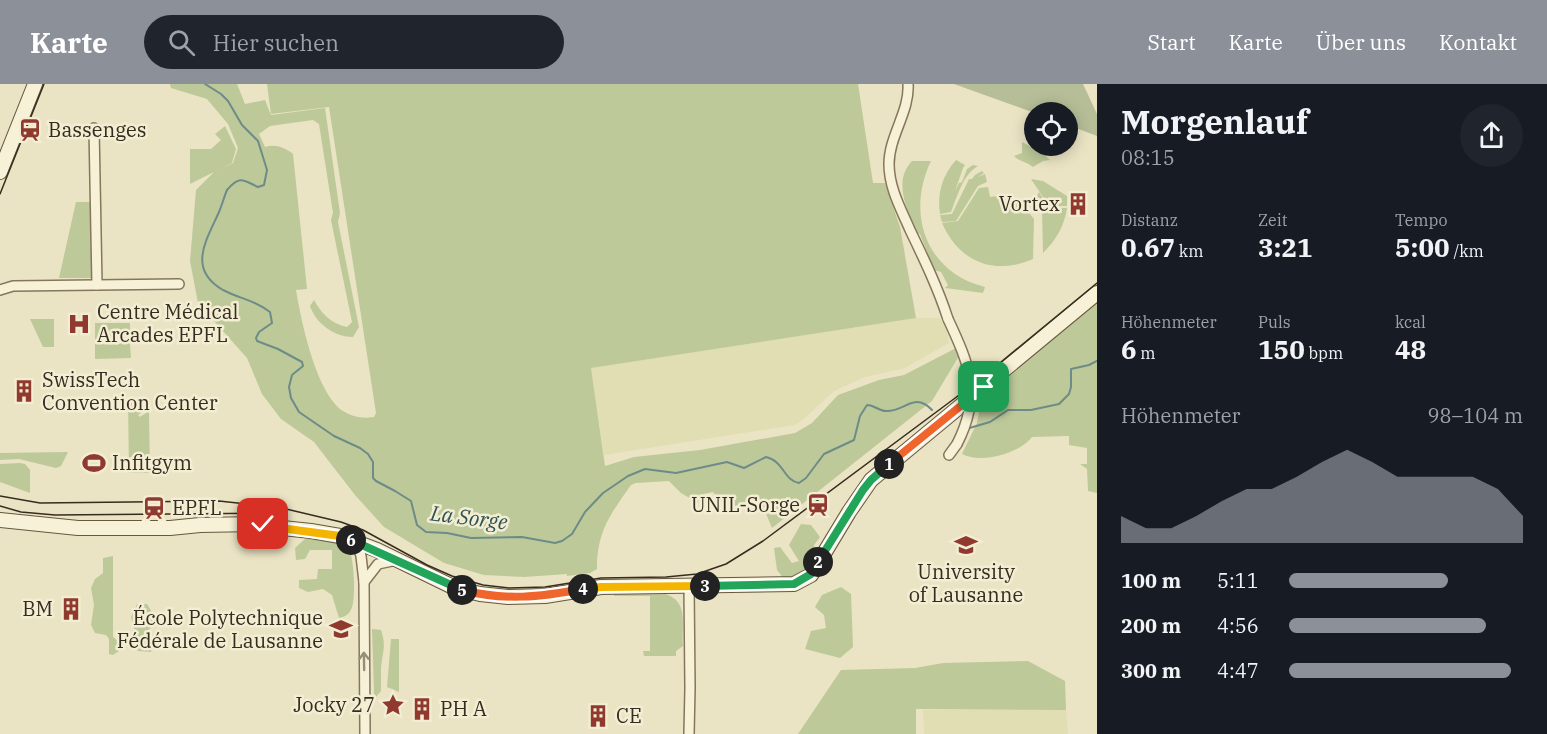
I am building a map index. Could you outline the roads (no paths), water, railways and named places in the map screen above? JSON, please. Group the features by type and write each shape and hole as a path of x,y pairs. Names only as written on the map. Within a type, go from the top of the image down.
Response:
{"street":[{"path":"0,172 35,84"},
{"path":"908,84 907,99 890,153 890,177 896,199 965,354 972,388 969,414 957,444 949,455"},
{"path":"94,128 97,285"},
{"path":"0,290 13,286 179,284"},
{"path":"0,520 78,528 260,531 273,527 340,536 455,588 508,597 545,596 599,587 794,584 811,574 871,480 1097,293"},
{"path":"357,542 364,582 365,734"},
{"path":"364,582 378,564 397,560"},
{"path":"688,734 689,586"}],"waterway":[{"name":"La Sorge","path":"205,84 228,101 242,125 258,141 267,170 264,185 258,187 242,180 235,182 227,190 205,244 202,264 205,273 223,290 258,304 270,312 272,323 259,332 256,338 257,341 302,362 303,366 292,375 289,387 291,398 299,412 334,436 368,454 373,462 373,478 411,501 417,525 426,532 471,538 522,537 555,543 572,534 585,512 603,493 628,476 645,469 676,473 727,462 744,468 766,457 777,462 790,479 799,483 806,478 824,454 854,440 860,416 867,405 886,411 920,402 932,410"},
{"name":"La Sorge","path":"966,429 990,422 1008,410 1031,410 1059,404 1069,394 1071,369 1097,361"}],"tram line":[{"path":"0,194 44,84"},
{"path":"0,496 40,503 219,501 282,508 341,522 363,530 452,576 483,585 509,588 545,587 601,578 697,574 726,564 763,541 978,381 1097,283"},
{"path":"0,506 21,512 55,515 273,513"}],"place":[{"name":"Bassenges","path":"30,130"},
{"name":"Vortex","path":"1078,204"},
{"name":"Centre Médical Arcades EPFL","path":"79,324"},
{"name":"SwissTech Convention Center","path":"24,391"},
{"name":"Infitgym","path":"94,463"},
{"name":"UNIL-Sorge","path":"818,505"},
{"name":"EPFL","path":"154,508"},
{"name":"University of Lausanne","path":"966,545"},
{"name":"BM","path":"71,609"},
{"name":"École Polytechnique Fédérale de Lausanne","path":"341,629"},
{"name":"Jocky 27","path":"393,705"},
{"name":"PH A","path":"422,709"},
{"name":"CE","path":"598,716"}]}
